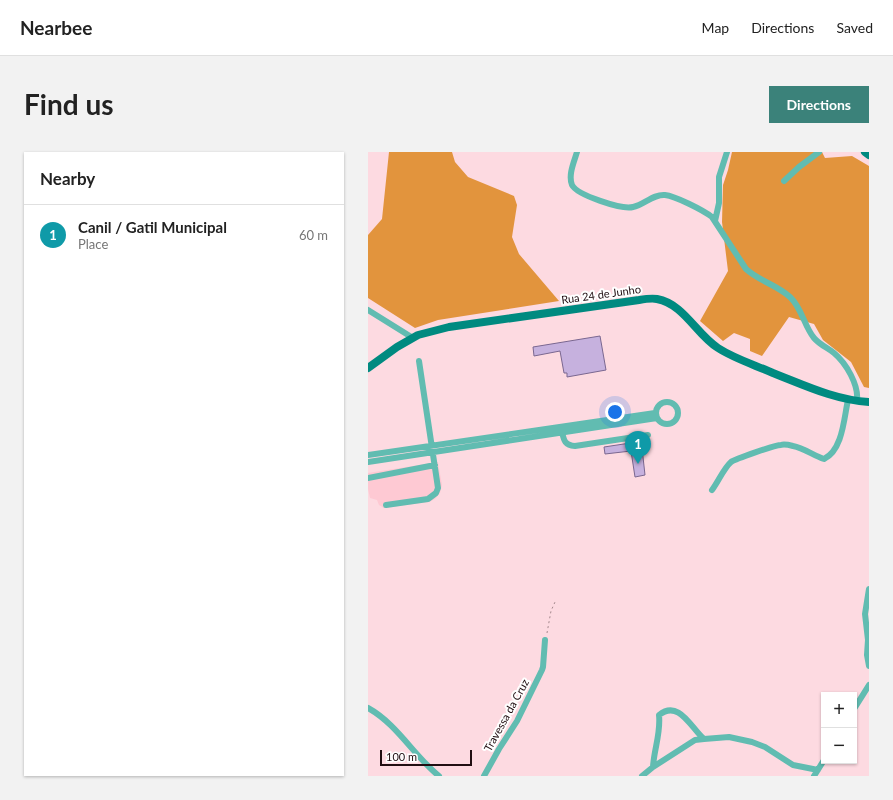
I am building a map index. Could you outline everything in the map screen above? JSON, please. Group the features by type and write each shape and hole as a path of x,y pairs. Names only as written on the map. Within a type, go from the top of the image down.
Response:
{"main road":[{"path":"865,152 869,155"},
{"name":"Rua 24 de Junho","path":"368,368 397,347 413,338 431,331 449,327 656,298 669,303 679,310 709,341 729,354 830,395 848,400 869,402"}],"street":[{"path":"577,152 570,179 572,185 581,193 622,207 632,208 654,198 665,195 673,197 705,212 715,221 746,269 753,275 789,296 796,304 815,339 841,360 856,390 857,401"},
{"path":"715,221 719,203 719,177 728,152"},
{"path":"784,181 799,167 819,152"},
{"path":"368,310 413,338"},
{"path":"386,505 428,499 436,493 438,488 436,465 419,361"},
{"path":"712,490 731,462 737,458 756,453 769,447 781,445 795,446 824,459 829,457 839,441 844,424 848,400"},
{"path":"368,462 433,449 656,415"},
{"path":"562,429 564,440 569,446 648,435"},
{"path":"368,456 433,449"},
{"path":"368,478 436,465"},
{"path":"869,589 864,614 868,640 867,655 869,666"},
{"name":"Travessa da Cruz","path":"484,776 499,748 517,721 542,670 545,640"},
{"path":"857,704 869,685"},
{"path":"368,708 377,712 439,776"},
{"path":"653,767 659,732 660,715 663,712 672,710 682,713 697,733 704,739"},
{"path":"642,776 653,767 695,740 729,737 752,742 765,747 793,765 818,770"},
{"path":"814,776 822,764"}],"path":[{"path":"545,640 551,611 555,602"}],"shaded area":[{"path":"389,152 452,152 455,162 468,177 514,196 517,205 512,237 519,254 559,301 438,320 415,328 368,298 368,235 382,219"},
{"path":"732,152 822,152 825,158 852,156 869,166 869,388 864,387 851,362 823,340 814,324 789,317 762,356 750,351 750,339 734,333 723,341 700,321 728,271 722,222 723,185"},
{"path":"438,462 442,485 440,493 435,499 429,502 384,508 379,505 377,500 370,498 368,489 368,473"}],"building":[{"path":"600,336 606,370 567,377 567,373 564,373 560,351 534,356 533,347"},
{"path":"637,442 638,449 642,448 645,475 635,477 631,451 605,454 604,447"}],"place":[{"name":"Canil / Gatil Municipal","path":"638,464"}]}
